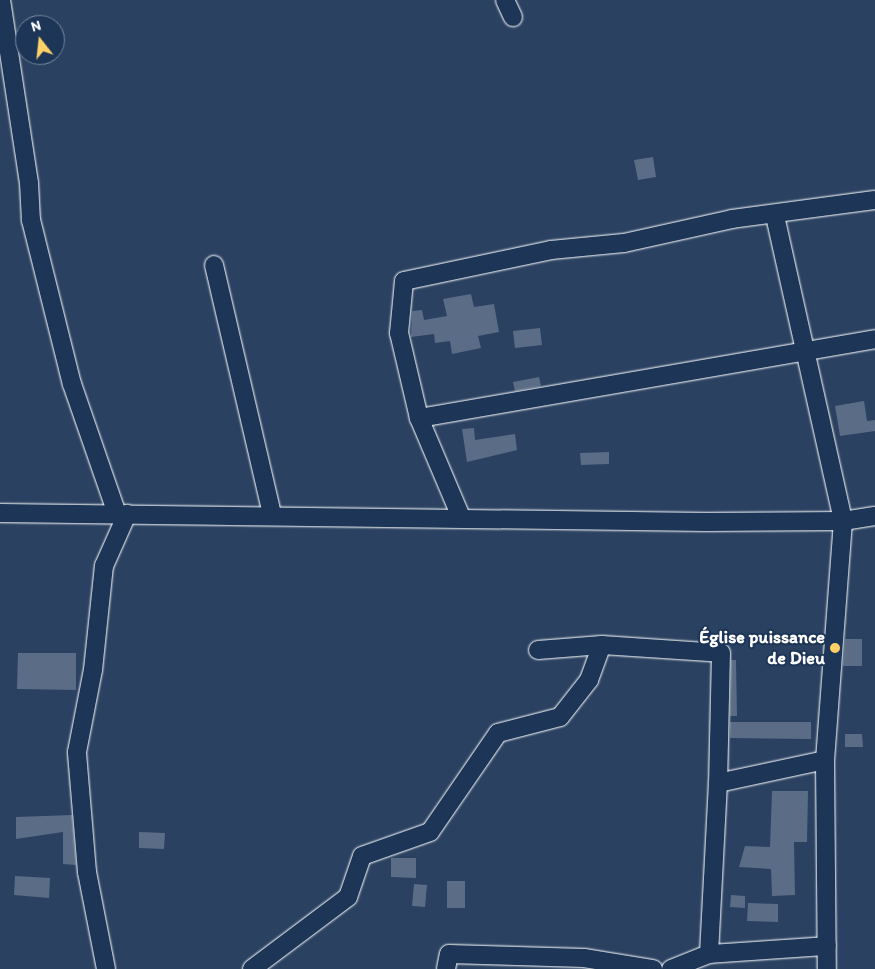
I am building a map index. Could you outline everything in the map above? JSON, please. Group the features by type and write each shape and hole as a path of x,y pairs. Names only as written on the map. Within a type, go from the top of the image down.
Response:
{"street":[{"path":"1,0 29,183 31,220 72,384 122,514 104,566 93,670 77,752 87,872 106,969"},
{"path":"505,0 513,17"},
{"path":"461,517 419,418 400,333 404,281 551,250 624,243 732,218 775,216 875,200"},
{"path":"775,216 808,350 844,521 825,760 828,969"},
{"path":"214,266 272,516"},
{"path":"419,418 875,338"},
{"path":"0,513 844,521 875,516"},
{"path":"252,969 348,897 362,856 430,832 498,733 560,717 589,680 602,645"},
{"path":"538,650 602,645 721,653 718,782 709,954"},
{"path":"718,782 825,760"},
{"path":"670,969 709,954 828,946"},
{"path":"446,969 449,954 584,958 653,969"}],"building":[{"path":"653,157 656,177 638,180 634,160"},
{"path":"471,294 474,307 494,304 499,332 478,336 481,348 452,354 450,341 435,343 434,334 411,337 412,311 422,310 424,320 447,316 443,299"},
{"path":"540,328 542,345 515,348 513,331"},
{"path":"539,377 541,386 515,391 513,382"},
{"path":"864,401 867,421 875,420 875,431 840,436 835,406"},
{"path":"474,428 475,440 515,434 517,450 467,462 462,429"},
{"path":"609,452 609,464 581,465 580,453"},
{"path":"845,639 862,639 862,666 843,666"},
{"path":"18,653 76,653 76,690 17,689"},
{"path":"731,660 736,660 737,716 730,716"},
{"path":"730,722 811,722 811,739 730,738"},
{"path":"845,734 862,734 863,747 845,747"},
{"path":"772,791 808,791 807,842 794,842 795,895 772,896 771,869 739,867 745,846 770,847"},
{"path":"72,815 76,865 63,864 63,832 16,839 16,817"},
{"path":"139,832 165,833 164,849 139,848"},
{"path":"391,858 416,858 416,878 391,877"},
{"path":"15,876 50,878 49,898 14,895"},
{"path":"447,881 465,881 465,908 447,908"},
{"path":"414,884 427,885 425,907 412,906"},
{"path":"731,895 745,896 745,908 730,907"},
{"path":"748,903 778,904 778,922 747,921"}],"place":[{"name":"Église puissance de Dieu","path":"835,648"}]}
